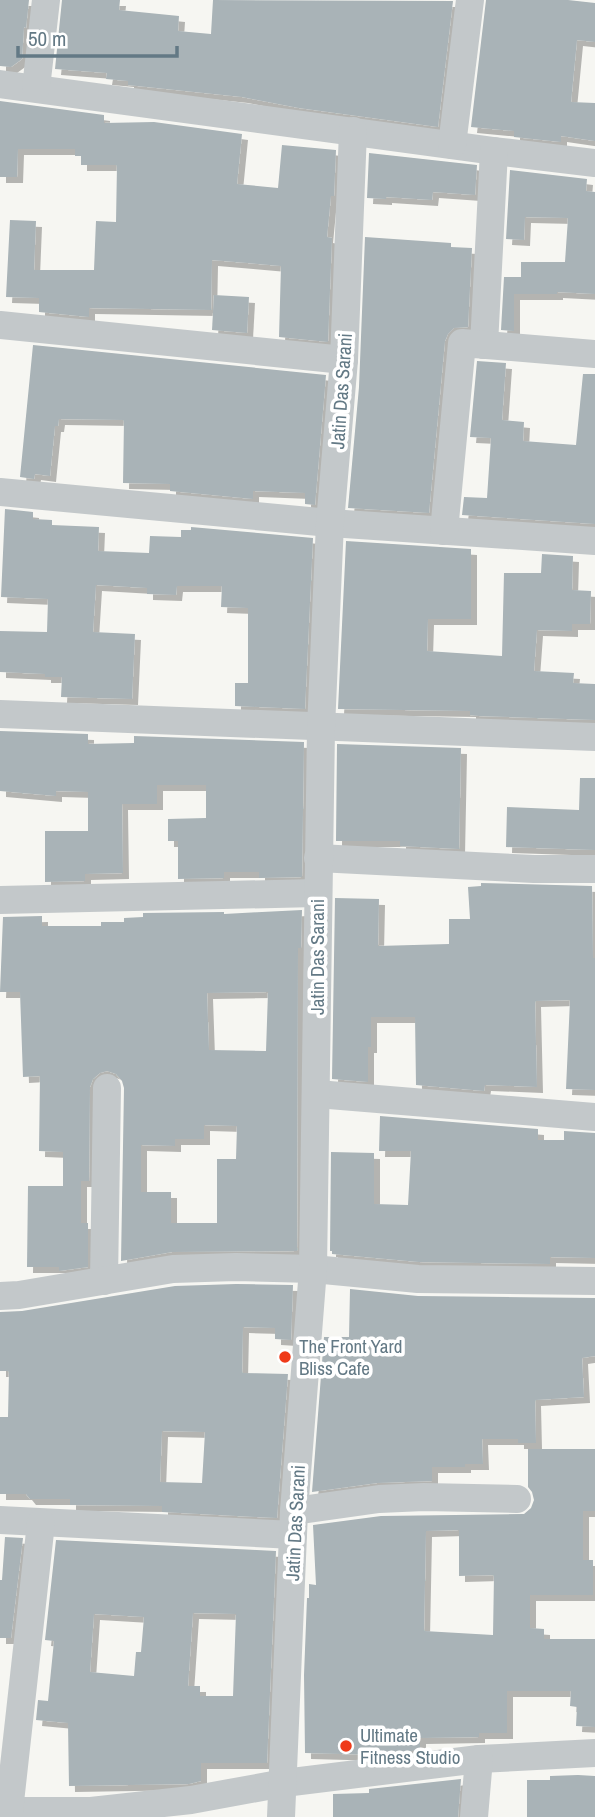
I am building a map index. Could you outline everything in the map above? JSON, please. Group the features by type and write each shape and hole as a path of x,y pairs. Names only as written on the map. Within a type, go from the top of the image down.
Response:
{"street":[{"path":"36,88 46,0"},
{"path":"452,145 470,0"},
{"path":"0,84 595,163"},
{"name":"Jatin Das Sarani","path":"281,1817 294,1523 313,1269 321,728 330,523 344,360 353,131"},
{"path":"484,345 494,151"},
{"path":"0,324 344,360"},
{"path":"444,531 462,344 595,354"},
{"path":"0,492 330,523 595,541"},
{"path":"0,714 595,737"},
{"path":"318,858 534,869 595,869"},
{"path":"0,900 317,892"},
{"path":"104,1281 107,1088"},
{"path":"317,1094 595,1117"},
{"path":"0,1296 173,1269 236,1267 313,1269 418,1279 595,1281"},
{"path":"0,1520 41,1523 294,1523 379,1499 517,1499"},
{"path":"41,1523 4,1811 91,1814 284,1783 479,1759 595,1754"},
{"path":"474,1817 479,1759"}],"building":[{"path":"0,0 29,0 22,59 11,67 0,66"},
{"path":"62,0 120,0 119,10 179,16 178,31 211,34 213,0 453,1 438,127 299,108 242,97 128,85 128,81 106,79 107,73 55,69"},
{"path":"486,0 568,0 595,3 595,42 577,40 571,102 595,103 595,141 561,136 561,142 514,137 514,131 471,127"},
{"path":"0,101 104,115 104,123 154,122 242,134 237,184 278,188 282,145 336,150 334,196 331,196 327,237 332,238 328,342 279,337 281,266 212,260 211,310 89,308 89,317 39,312 39,298 6,297 10,220 36,221 34,270 94,270 96,221 116,222 117,165 81,165 81,156 75,156 75,149 18,149 17,177 0,177"},
{"path":"369,153 477,165 475,195 433,192 432,200 367,198"},
{"path":"510,170 587,179 586,191 595,192 595,294 514,294 514,331 501,330 504,277 521,277 521,262 565,262 568,218 525,217 524,240 506,239"},
{"path":"365,237 451,243 451,247 472,248 468,327 454,328 445,341 429,513 348,508 359,387"},
{"path":"214,295 249,297 247,333 212,330"},
{"path":"33,345 326,375 315,505 305,504 305,493 253,491 253,499 170,491 170,484 123,483 124,420 59,419 58,426 55,426 50,476 35,474 34,479 20,477"},
{"path":"477,361 506,363 502,420 524,422 523,441 576,445 583,374 595,374 595,524 462,515 464,497 487,498 491,438 470,437"},
{"path":"5,509 33,512 33,519 52,520 52,525 99,527 98,551 149,553 150,536 181,537 181,530 191,530 191,527 313,538 305,709 235,706 235,683 248,683 248,608 221,607 222,586 177,586 176,595 147,594 147,588 96,585 93,632 135,634 132,699 61,697 62,677 0,672 0,631 47,632 48,599 1,597"},
{"path":"346,541 471,549 471,619 428,619 427,651 502,656 504,573 541,573 542,554 573,556 572,590 591,591 590,624 572,624 572,631 537,630 534,671 574,673 573,683 595,684 595,720 479,716 470,715 470,711 338,709"},
{"path":"0,731 88,734 88,744 134,743 134,736 304,742 302,877 259,878 259,872 224,872 224,878 178,879 178,841 168,841 168,819 206,818 206,785 157,785 157,804 122,804 123,873 85,874 85,881 45,882 45,831 88,831 88,792 56,791 56,796 0,791"},
{"path":"337,744 461,748 459,849 400,846 400,841 336,841"},
{"path":"580,778 595,778 595,850 506,847 507,807 579,810"},
{"path":"481,883 592,886 595,1090 566,1089 570,1000 535,1001 537,1087 485,1085 484,1091 416,1085 415,1017 371,1017 368,1082 332,1079 335,898 379,899 378,946 449,944 449,919 470,919 468,887 481,886"},
{"path":"302,910 301,948 298,948 297,1251 172,1252 121,1261 124,1088 116,1074 107,1071 93,1079 90,1087 89,1181 81,1181 81,1223 88,1223 88,1267 59,1271 59,1267 27,1267 28,1186 63,1186 63,1152 39,1151 40,1076 23,1077 20,992 0,992 3,917 42,916 42,926 101,926 101,922 124,922 124,918 143,917 143,913 224,914","holes":["268,992 266,1051 209,1050 207,993","204,1125 237,1126 236,1159 217,1159 217,1223 171,1223 171,1192 141,1192 141,1145 175,1146 175,1139 204,1139"]},
{"path":"380,1116 538,1129 538,1140 564,1140 564,1131 595,1133 595,1258 550,1257 550,1264 419,1262 332,1254 331,1152 374,1153 374,1204 408,1205 411,1151 379,1151"},
{"path":"293,1285 291,1340 275,1339 275,1328 243,1327 242,1373 288,1374 277,1518 162,1512 162,1506 70,1505 70,1499 30,1499 26,1494 0,1494 0,1417 8,1417 9,1371 0,1371 0,1312 22,1311 175,1286","holes":["162,1431 205,1432 202,1483 160,1482"]},
{"path":"350,1289 418,1296 595,1298 595,1356 582,1358 584,1397 535,1400 536,1443 518,1443 518,1439 482,1439 483,1464 432,1467 432,1481 377,1483 312,1492 324,1337 349,1337"},
{"path":"528,1449 595,1449 595,1511 583,1511 583,1560 593,1560 593,1595 530,1595 530,1628 544,1629 544,1639 595,1639 595,1727 576,1726 577,1707 570,1706 571,1691 507,1691 507,1733 479,1733 479,1737 420,1738 420,1750 378,1755 305,1753 307,1598 309,1584 316,1585 313,1525 381,1516 524,1514 531,1508 534,1500 528,1487","holes":["459,1530 459,1576 494,1575 493,1635 424,1631 426,1531"]},
{"path":"5,1537 23,1538 11,1638 0,1638 0,1580"},
{"path":"56,1540 276,1551 267,1763 201,1763 201,1781 189,1784 69,1786 68,1723 36,1720 38,1700 48,1701 54,1641 45,1640","holes":["193,1613 236,1614 233,1696 200,1696 200,1686 188,1686","94,1614 144,1617 141,1652 136,1652 134,1676 90,1672"]},
{"path":"550,1776 595,1776 595,1817 527,1817 527,1780 550,1780"},
{"path":"461,1779 458,1817 333,1817 333,1794 369,1793 369,1789"}],"place":[{"name":"The Front Yard Bliss Cafe","path":"285,1357"},
{"name":"Ultimate Fitness Studio","path":"346,1746"}]}
